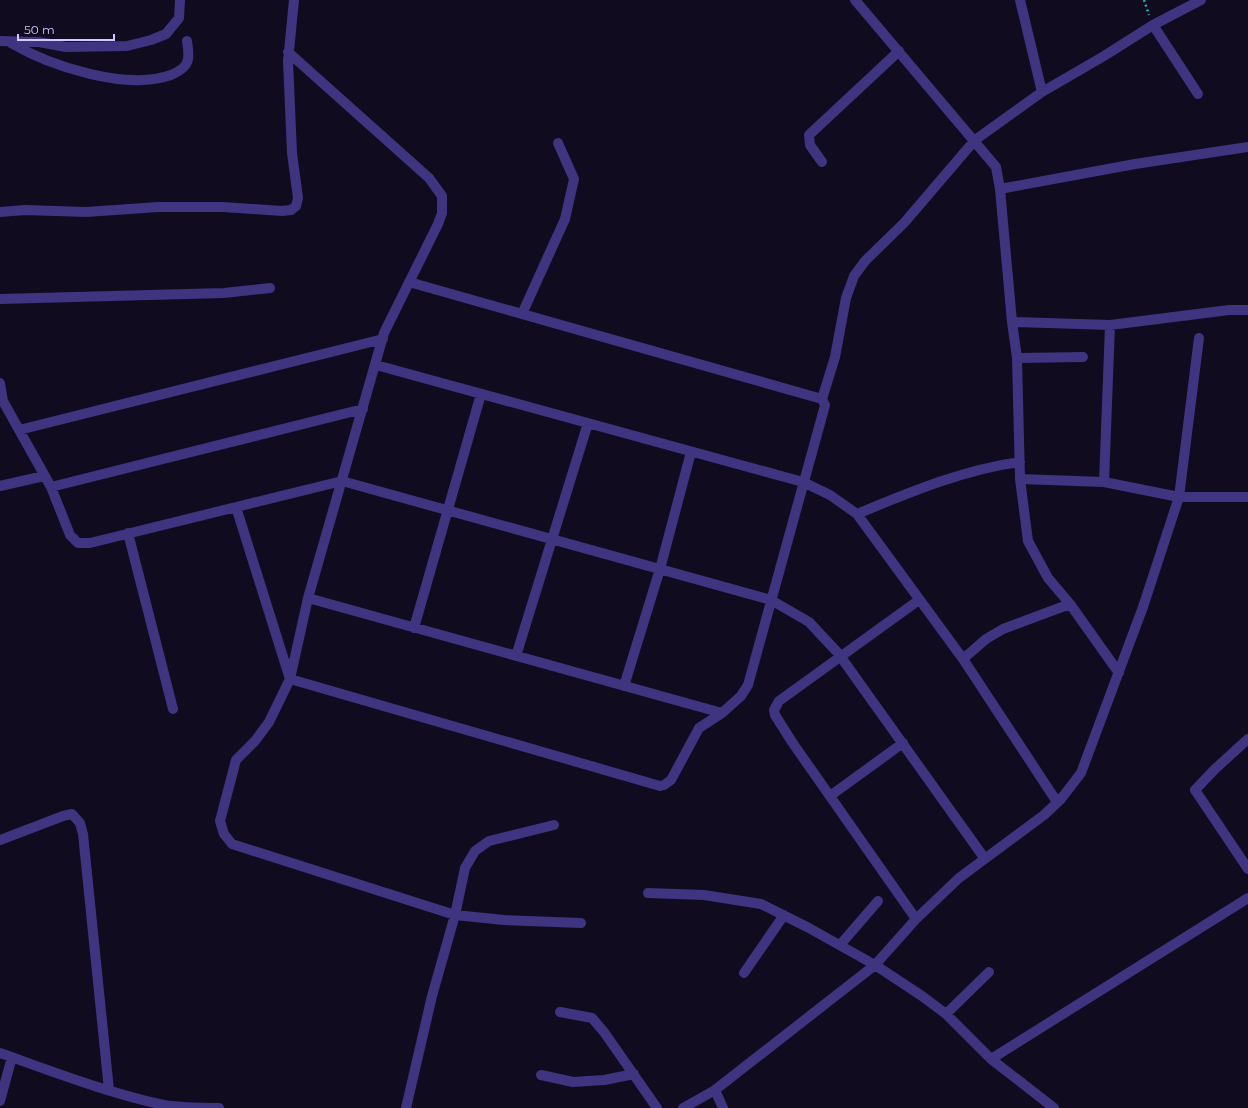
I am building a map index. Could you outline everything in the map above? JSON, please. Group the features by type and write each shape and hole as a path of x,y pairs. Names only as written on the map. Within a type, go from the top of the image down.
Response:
{"street":[{"path":"0,42 39,42 66,47 127,46 151,40 166,34 179,18 180,0"},
{"path":"0,212 25,210 86,212 189,207 223,207 282,211 291,210 296,206 298,198 292,153 288,52 294,0"},
{"path":"855,0 975,140 996,167 1000,189 1012,322 1017,358 1020,479 1028,541 1048,578 1070,604 1119,673"},
{"path":"1020,0 1042,92"},
{"path":"290,679 664,786 670,780 699,728 722,713 741,696 748,685 824,409 825,405 822,399 835,357 846,298 854,276 866,260 904,223 975,140 1042,92 1104,56 1153,25 1201,0"},
{"path":"1153,25 1198,94"},
{"path":"10,43 29,53 109,78 158,80 179,72 188,60 187,41"},
{"path":"822,162 810,145 809,135 899,51"},
{"path":"288,52 429,178 439,189 442,196 442,213 438,224 391,316 308,598 290,679 269,722 255,741 236,760 220,821 224,834 232,844 455,915 504,920 581,923"},
{"path":"522,314 565,219 574,179 558,143"},
{"path":"1000,189 1135,164 1248,147"},
{"path":"409,282 822,399"},
{"path":"0,299 224,293 270,288"},
{"path":"1012,322 1110,325 1229,310 1248,310"},
{"path":"1104,482 1110,325"},
{"path":"683,1108 715,1090 875,965 916,919 959,878 1044,814 1057,802 1080,773 1119,673 1179,497 1199,338"},
{"path":"19,430 383,339"},
{"path":"1017,358 1084,357"},
{"path":"376,365 803,482 830,495 857,514 963,659 1057,802"},
{"path":"0,383 3,401 51,487 70,535 78,544 84,544 342,481 771,600 809,622 840,656 985,859"},
{"path":"414,628 481,394"},
{"path":"51,487 363,409"},
{"path":"516,656 588,424"},
{"path":"624,686 660,569 691,452"},
{"path":"857,514 969,472 994,465 1020,462"},
{"path":"0,486 44,476"},
{"path":"1020,479 1104,482 1179,497 1248,496"},
{"path":"236,507 290,679"},
{"path":"128,533 173,709"},
{"path":"308,598 722,713"},
{"path":"916,919 792,742 775,716 774,710 779,701 919,600"},
{"path":"963,659 986,639 1003,629 1070,604"},
{"path":"1248,739 1215,769 1195,790 1248,869"},
{"path":"830,796 903,744"},
{"path":"0,840 72,814 80,823 85,849 109,1090"},
{"path":"406,1108 432,996 455,915 465,868 475,851 489,841 554,825"},
{"path":"648,893 704,895 761,904 840,945 875,965 946,1014 992,1059 1054,1108"},
{"path":"992,1059 1248,898"},
{"path":"840,945 878,901"},
{"path":"744,973 784,916"},
{"path":"946,1014 989,972"},
{"path":"560,1012 592,1018 604,1032 657,1108"},
{"path":"0,1053 109,1090 165,1105 184,1108 219,1108"},
{"path":"0,1101 12,1057"},
{"path":"541,1075 573,1082 604,1080 634,1074"},
{"path":"715,1090 723,1108"}],"path":[{"path":"1144,0 1153,25"}]}
